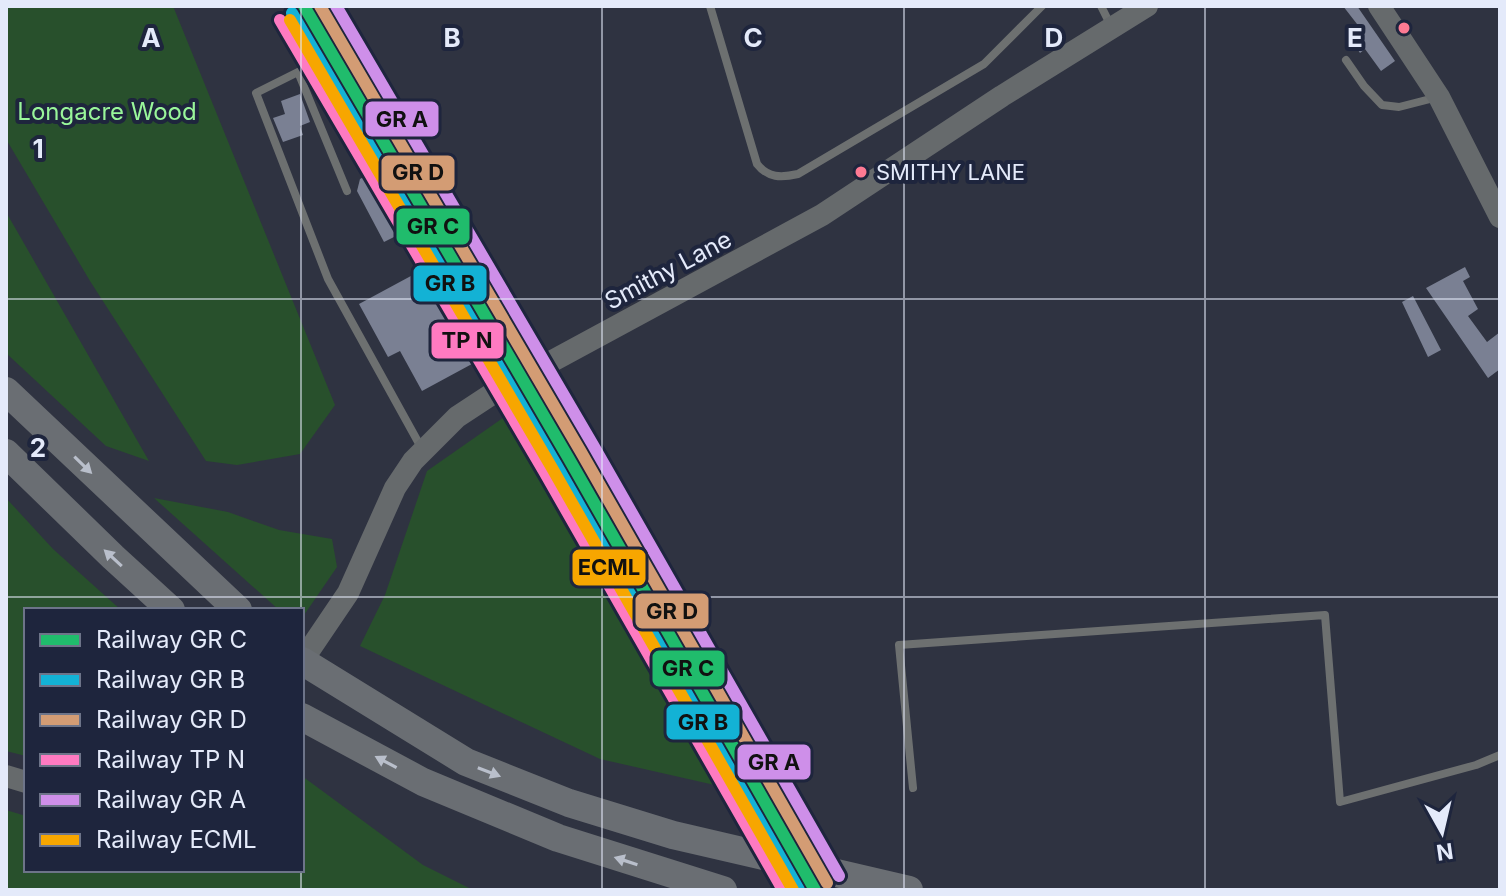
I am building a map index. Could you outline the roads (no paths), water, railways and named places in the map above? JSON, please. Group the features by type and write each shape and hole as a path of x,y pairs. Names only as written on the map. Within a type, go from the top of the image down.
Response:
{"highway":[{"path":"6,391 236,608"},
{"path":"6,453 169,608"},
{"path":"304,662 466,762 569,803 673,835 909,890"},
{"path":"304,718 436,788 558,838 712,887"}],"street":[{"name":"Smithy Lane","path":"304,658 338,610 395,488 422,449 457,417 495,392 744,259 861,191 1002,96 1147,6"},
{"path":"1379,6 1439,97 1500,217"}],"lane":[{"path":"710,6 757,164 774,176 784,177 798,174 984,64 1042,6"},
{"path":"1101,6 1111,27"},
{"path":"1346,60 1382,105 1399,107 1439,97"},
{"path":"347,191 298,72 256,93 328,279 422,449"},
{"path":"913,788 899,645 1325,615 1340,802 1476,765 1500,755"}],"rail line":[{"name":"ECML","path":"290,20 552,468 793,890"}],"place":[{"name":"SMITHY LANE","path":"861,172"}],"park label":[{"name":"Longacre Wood","path":"107,111"}]}
